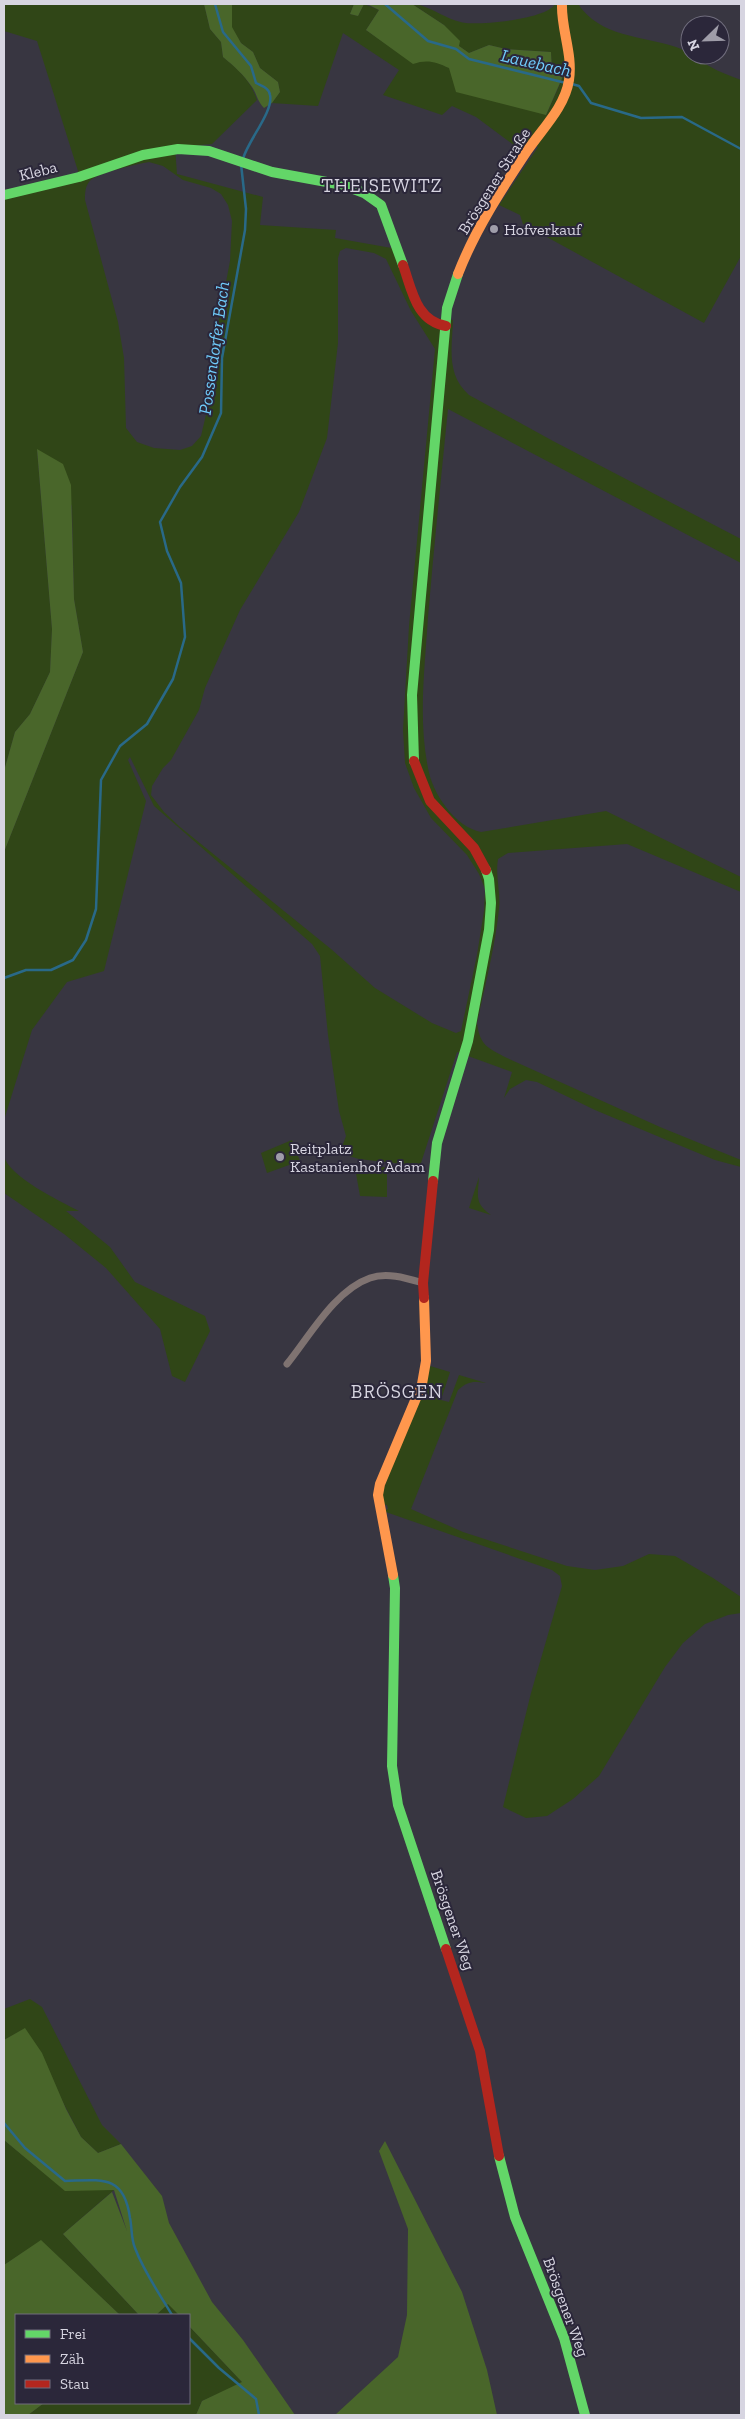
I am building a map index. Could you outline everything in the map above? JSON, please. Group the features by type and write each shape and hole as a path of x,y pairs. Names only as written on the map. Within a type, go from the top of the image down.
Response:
{"street":[{"name":"Brösgener Straße","path":"423,1283 427,1259 434,1171 440,1132 468,1041 490,930 491,902 489,879 484,865 474,848 430,801 413,758 412,695 446,326 454,283 481,224 532,144 543,131 567,91 568,78 562,4"},
{"name":"Kleba","path":"4,195 79,177 144,155 178,149 201,150 272,172 343,185 376,200 385,213 418,307 424,317 434,324 446,326"},
{"path":"287,1364 316,1325 355,1286 370,1278 385,1276 400,1276 423,1283"},
{"name":"Brösgener Weg","path":"423,1283 426,1361 422,1384 380,1484 378,1496 396,1588 392,1766 398,1805 478,2043 502,2174 515,2217 564,2338 585,2415"}],"green space":[{"path":"4,4 204,4 210,29 221,42 223,57 244,76 257,100 212,144 175,147 177,174 263,197 260,225 336,230 335,238 403,250 414,288 427,314 433,318 453,320 452,360 454,370 457,379 469,395 741,539 741,563 448,409 430,591 423,692 423,730 428,768 434,788 446,808 462,823 471,829 481,832 606,811 741,877 741,892 627,844 508,853 498,859 499,909 477,1023 480,1037 490,1049 507,1058 660,1127 741,1160 741,1167 715,1160 669,1141 595,1110 537,1082 526,1080 510,1089 504,1098 512,1072 457,1052 420,1166 359,1159 336,1152 342,1147 346,1136 339,1111 328,1035 320,956 312,944 154,806 130,757 128,760 146,801 104,971 67,982 32,1030 4,1120 4,852 83,652 74,599 72,506 37,450 52,629 50,672 30,714 15,732 4,771 4,198 77,181 78,171 37,41 4,31","holes":["149,162 163,166 183,180 211,188 221,194 228,205 232,221 230,261 215,341 209,402 201,436 192,446 180,450 154,448 137,442 126,428 124,358 118,322 85,200 87,186 97,176 128,166","346,248 374,253 386,259 411,311 435,349 409,626 403,730 405,763 414,788 431,818 467,855 479,874 485,889 484,911 477,955 461,1031 456,1033 432,1023 375,988 331,949 180,827 164,812 151,795 152,786 163,768 171,760 199,710 205,688 240,610 299,512 327,438 338,343 338,258 340,251"]},
{"path":"204,4 232,4 232,27 241,43 253,52 260,68 278,82 280,92 272,103 264,108 246,79 223,57 221,42 210,29"},
{"path":"232,4 354,4 350,14 358,16 364,4 379,10 366,30 413,63 424,60 437,62 546,115 563,77 552,74 551,52 506,49 489,45 469,53 459,46 444,25 412,4 425,7 459,22 474,23 514,20 540,14 555,4 578,4 587,15 610,29 622,34 680,49 680,65 708,65 741,80 741,256 704,323 523,224 520,215 499,205 538,147 528,142 522,151 476,117 452,106 442,115 383,95 399,70 343,33 318,106 272,103 280,92 278,82 260,68 253,52 241,43 231,27"},
{"path":"354,4 364,4 358,16 350,14"},
{"path":"367,4 412,4 444,25 460,41 459,46 469,53 489,45 506,49 551,52 552,74 563,76 546,115 456,92 449,68 431,62 413,64 366,30 379,10"},
{"path":"37,449 63,464 71,485 74,599 83,652 4,852 4,771 15,732 30,714 50,672 52,629"},
{"name":"Reitplatz Kastanienhof Adam","path":"292,1140 300,1161 267,1173 261,1153"},
{"path":"4,1156 15,1172 25,1180 48,1195 79,1211 66,1211 110,1247 135,1282 205,1316 210,1331 185,1382 172,1376 160,1329 106,1268 64,1234 4,1193"},
{"path":"387,1167 387,1197 360,1196 355,1168"},
{"path":"479,1177 479,1203 491,1215 469,1208"},
{"path":"430,1366 450,1372 441,1400 449,1402 459,1375 486,1383 471,1382 458,1390 411,1509 463,1532 567,1566 595,1570 623,1566 649,1554 675,1556 741,1597 741,1613 728,1615 705,1624 683,1643 665,1667 599,1776 573,1799 547,1816 526,1818 503,1807 531,1693 562,1586 560,1576 552,1570 383,1511 388,1509 387,1505 382,1504 383,1490"},
{"path":"30,1999 42,2007 102,2125 121,2144 98,2153 81,2137 25,2029 4,2040 4,2009"},
{"path":"25,2028 42,2053 66,2109 81,2137 98,2153 121,2144 162,2196 169,2223 212,2302 243,2340 295,2415 196,2415 202,2401 242,2382 190,2327 190,2314 178,2314 168,2304 157,2314 138,2314 63,2234 112,2192 127,2231 114,2190 65,2191 4,2140 4,2040"},
{"path":"4,2140 65,2190 114,2190 63,2234 138,2314 119,2314 41,2241 4,2265"},
{"path":"385,2141 462,2292 487,2370 497,2415 335,2415 398,2357 407,2315 408,2229 379,2151"},
{"path":"41,2240 119,2314 15,2314 15,2404 43,2404 28,2415 4,2415 4,2265"},
{"path":"168,2303 178,2314 157,2314"},
{"path":"190,2327 243,2383 202,2401 196,2415 28,2415 43,2404 190,2404"}],"waterway":[{"name":"Possendorfer Bach","path":"215,4 223,32 251,66 256,83 267,89 270,95 268,109 243,159"},
{"name":"Lauebach","path":"385,4 428,41 456,49 469,59 566,83"},
{"name":"Lauebach","path":"572,84 579,86 591,103 641,118 682,117 741,149"},
{"name":"Possendorfer Bach","path":"4,978 26,970 51,970 73,960 86,940 96,909 101,780 120,746 147,724 173,679 185,637 181,583 167,551 160,522 180,487 202,457 221,413 222,358 245,230 246,209 241,164"},
{"name":"Possendorfer Bach","path":"4,2123 25,2148 65,2181 100,2181 116,2187 127,2204 135,2248 147,2274 171,2314"},
{"name":"Possendorfer Bach","path":"190,2339 219,2368 256,2399 259,2415"}],"traffic: fast":[{"path":"4,195 79,177 143,155 178,149 209,151 272,172 343,185 364,193 381,205 403,265"},
{"path":"414,761 412,695 447,308 458,274"},
{"path":"433,1181 437,1143 468,1041 489,930 491,903 489,879 486,870"},
{"path":"393,1575 395,1588 392,1766 398,1805 446,1949"},
{"path":"499,2156 515,2217 564,2338 585,2415"}],"traffic: slow":[{"path":"458,274 472,242 489,211 527,151 558,109 567,90 570,70 562,4"},
{"path":"393,1575 378,1495 380,1484 422,1384 426,1361 424,1298"}],"traffic: jam":[{"path":"403,265 413,294 422,311 428,318 446,326"},
{"path":"414,761 430,801 474,848 486,870"},
{"path":"424,1298 423,1283 433,1181"},
{"path":"446,1949 480,2051 499,2156"}],"place":[{"name":"Hofverkauf","path":"494,229"},
{"name":"Reitplatz Kastanienhof Adam","path":"280,1157"}],"district":[{"name":"THEISEWITZ","path":"382,185"},
{"name":"BRÖSGEN","path":"397,1391"}]}
